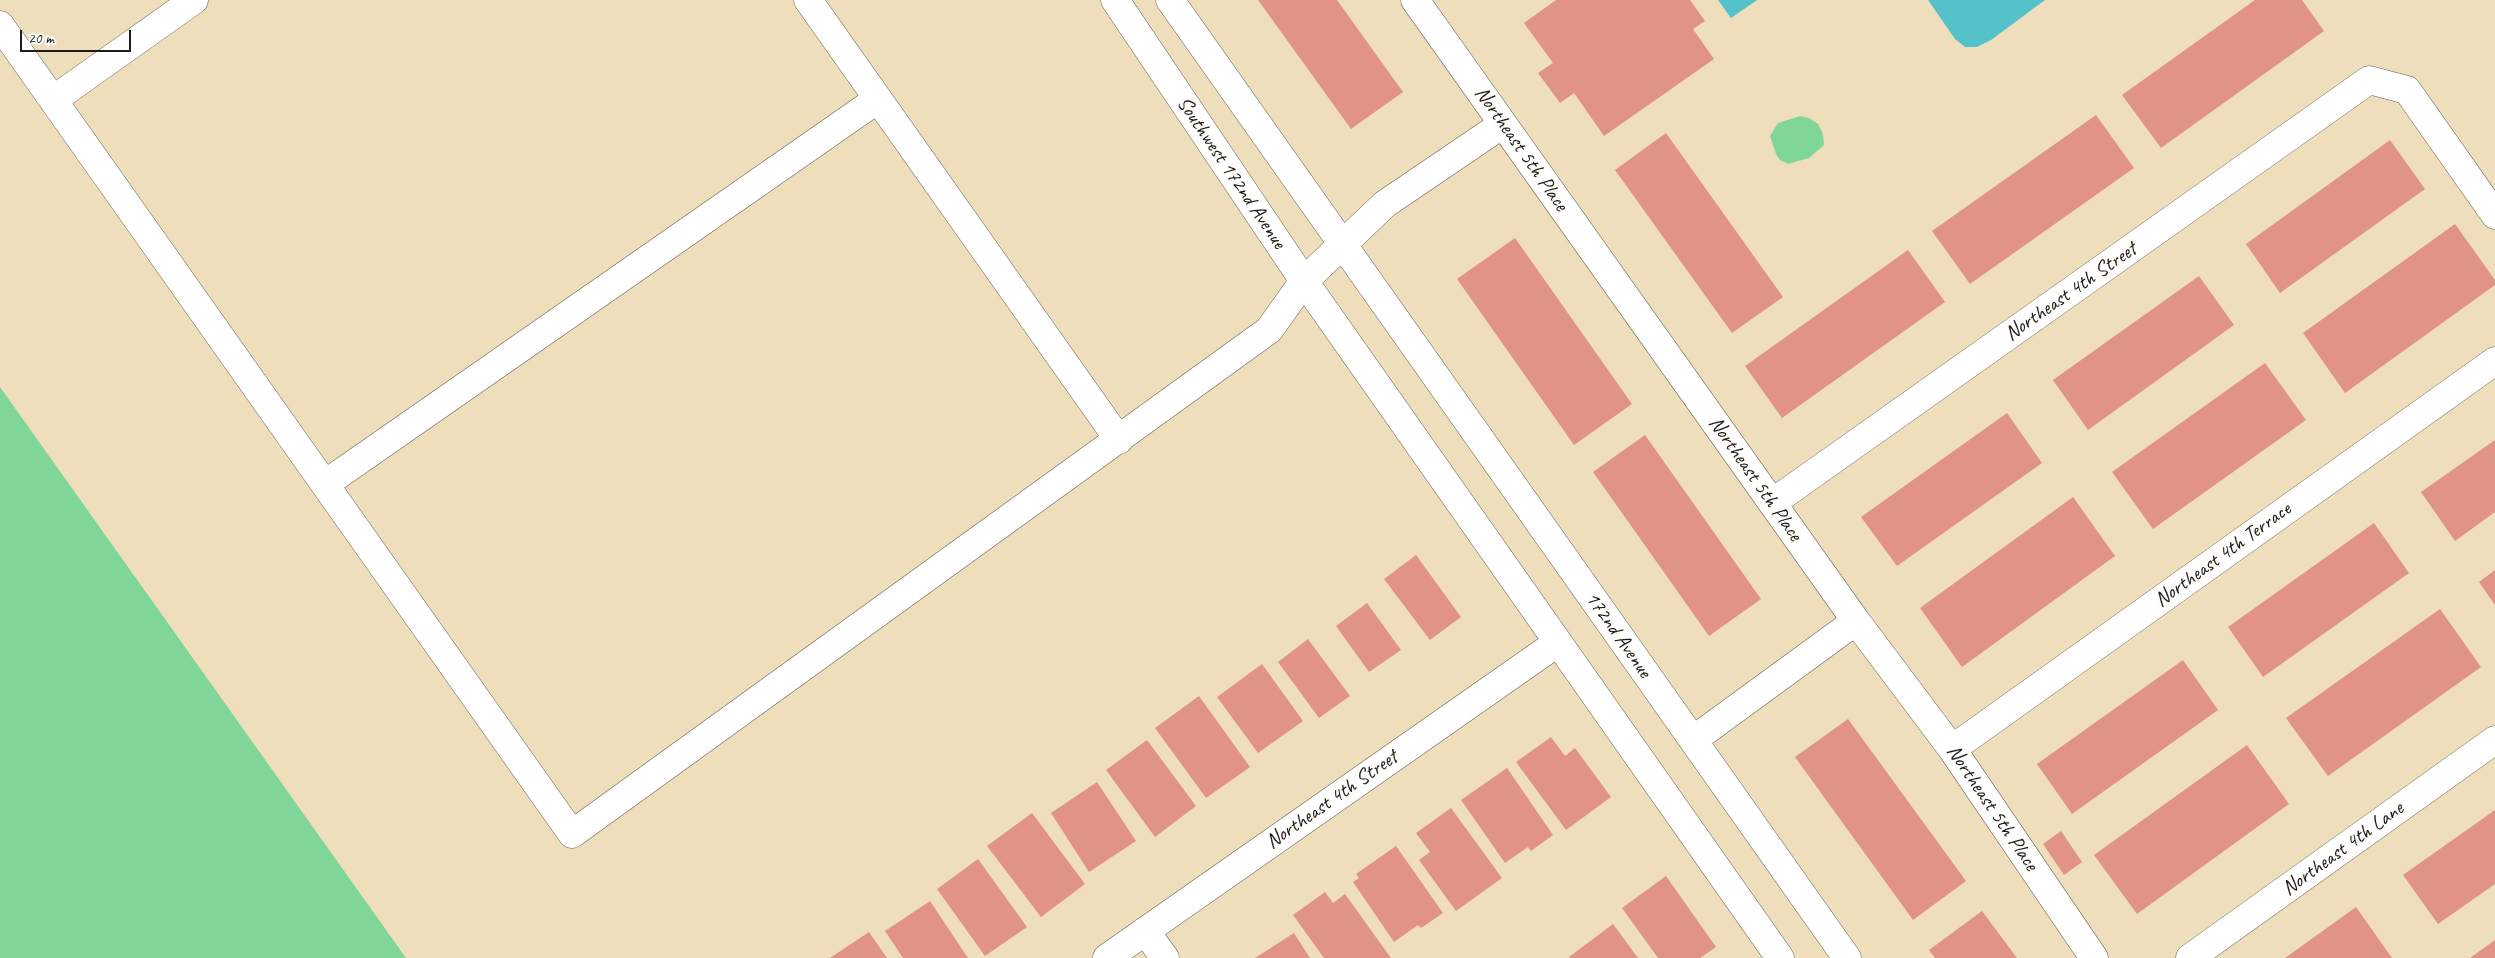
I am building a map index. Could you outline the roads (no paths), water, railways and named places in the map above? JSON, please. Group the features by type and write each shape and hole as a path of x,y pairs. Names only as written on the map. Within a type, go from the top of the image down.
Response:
{"street":[{"path":"53,100 194,0"},
{"path":"808,0 1119,440"},
{"name":"Southwest 172nd Avenue","path":"1115,0 1304,281 1557,643"},
{"path":"1170,0 1341,244"},
{"name":"Northeast 5th Place","path":"1416,0 1856,621 1952,748 2094,958"},
{"path":"0,25 572,834 1269,330 1304,281 1385,204 1503,124"},
{"name":"Northeast 4th Street","path":"1772,503 2369,80 2407,90 2495,214"},
{"path":"325,484 878,99"},
{"name":"172nd Avenue","path":"1341,244 1847,958"},
{"name":"Northeast 4th Terrace","path":"1952,748 2495,361"},
{"path":"1692,740 1856,621"},
{"path":"1557,643 1780,958"},
{"name":"Northeast 4th Street","path":"1107,958 1557,643"},
{"name":"Northeast 4th Lane","path":"2190,958 2495,740"},
{"path":"1145,931 1165,958"}],"water":[{"path":"1718,0 1757,0 1731,18"},
{"path":"1928,0 2045,0 1991,40 1977,47 1965,47 1955,39"}]}
